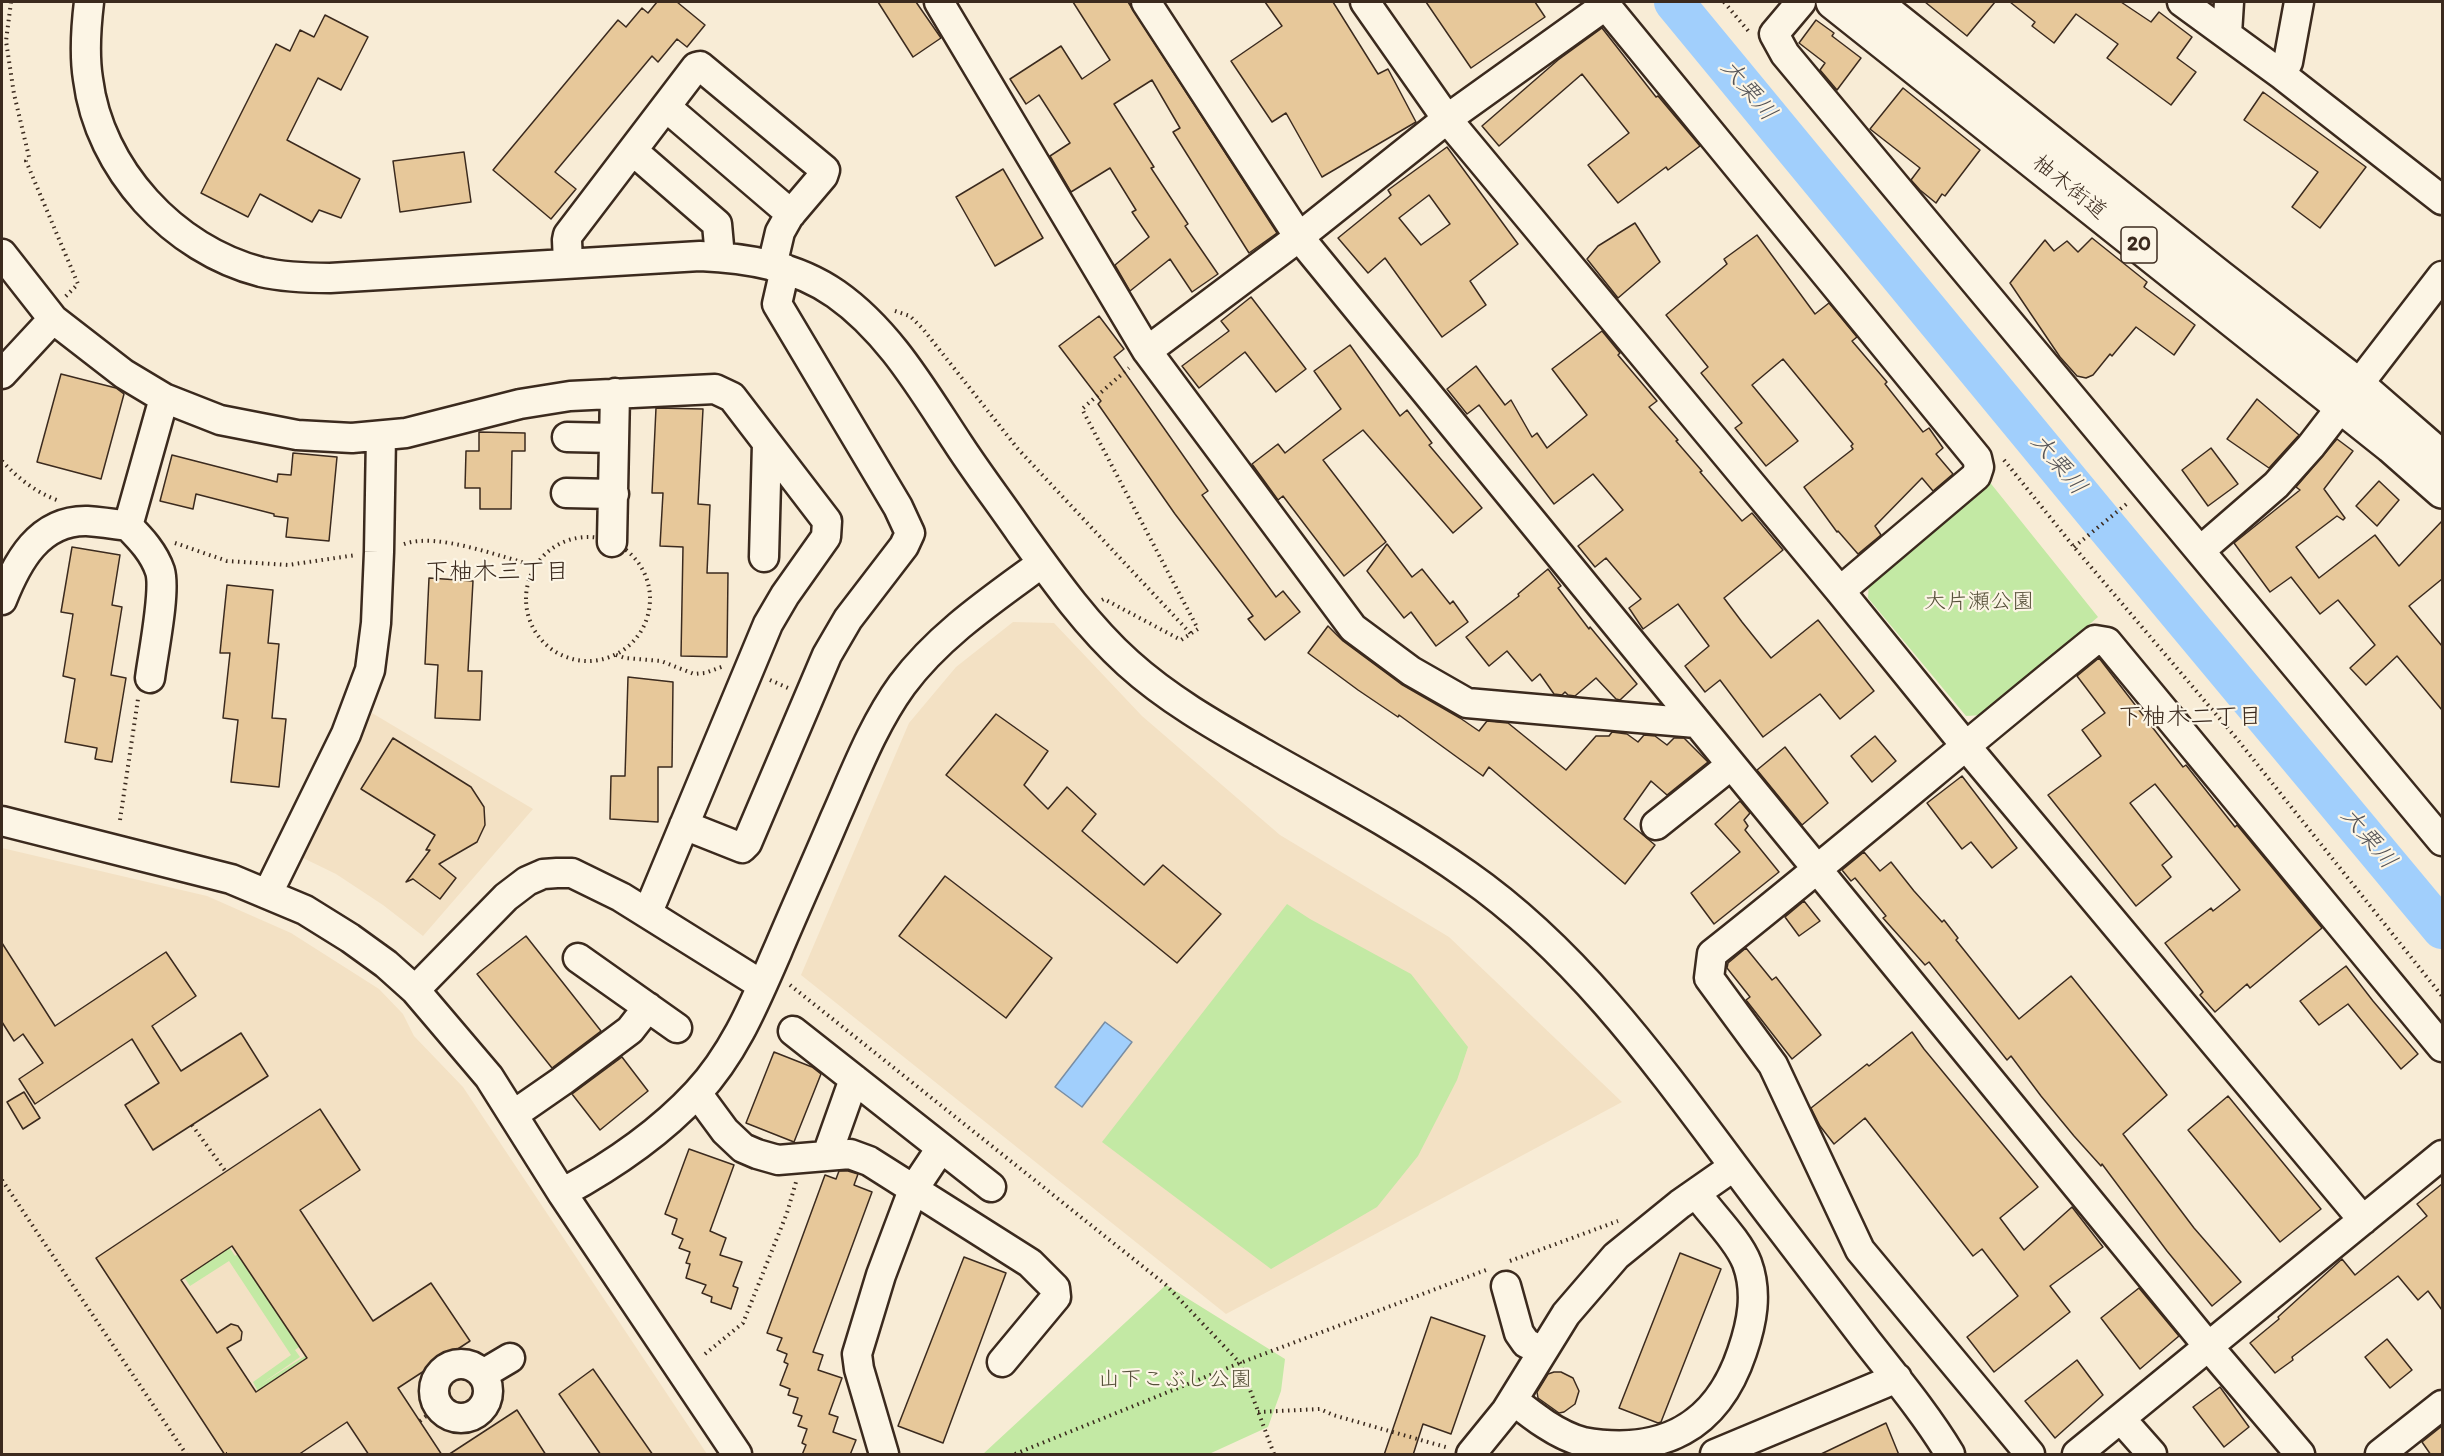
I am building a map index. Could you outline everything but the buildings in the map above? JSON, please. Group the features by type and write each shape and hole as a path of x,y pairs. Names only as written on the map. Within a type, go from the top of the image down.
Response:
{"main road":[{"name":"柚木街道","path":"1833,2 2059,180 2350,396 2442,458"},
{"name":"柚木街道","path":"1874,2 2218,276 2350,396 2391,446 2442,491"}],"street":[{"path":"89,2 86,50 88,81 101,126 121,168 139,194 187,238 248,268 306,278 354,277 700,256 720,257 778,268 808,278 834,293 860,314 885,339 909,370 967,458 1042,563 1092,627 1156,687 1196,715 1421,844 1469,876 1514,910 1604,1000 1897,1378 1937,1432 1950,1455"},
{"path":"939,2 1147,351 1353,628 1411,671 1467,703 1696,723"},
{"path":"1146,2 1299,237 2208,1346 2300,1455"},
{"path":"1365,2 1447,119 1840,591 1965,745 2363,1220"},
{"path":"1801,2 1774,34 1785,54 2442,841"},
{"path":"2182,2 2282,75 2442,200"},
{"path":"2227,34 2229,2"},
{"path":"2282,75 2288,62 2299,2"},
{"path":"1147,351 1299,237 1447,119 1605,3 1784,219 1977,458 1979,467 1976,476 1840,591"},
{"path":"568,263 568,235 696,67 700,66 825,170 823,176 791,214 780,232 777,304 898,507 910,533 904,546 848,619 826,655 747,843 742,848 684,825"},
{"path":"666,107 791,214"},
{"path":"633,151 717,224 720,257"},
{"path":"2,254 51,316 124,375 164,398 220,420 297,435 352,438 406,433 520,404 570,396 715,389 732,397 827,521 826,537 785,595 768,624 648,912"},
{"path":"2201,550 2276,485 2350,396 2442,276"},
{"path":"2,374 51,316"},
{"path":"612,542 615,393"},
{"path":"128,526 164,398"},
{"path":"268,893 359,704 370,670 379,552 381,436"},
{"path":"567,436 614,438"},
{"path":"764,557 767,444"},
{"path":"566,493 614,494"},
{"path":"2,600 12,572 24,554 37,539 53,529 69,523 86,521 128,526 146,544 156,562 162,583 145,683"},
{"path":"562,1193 596,1174 652,1133 697,1093 738,1037 773,983 871,737 902,686 940,643 1042,563"},
{"path":"2030,1455 1860,1250 1773,1065 1709,978 1712,954 1818,870 1965,745 2095,640 2107,642 2442,1047"},
{"path":"1656,825 1731,765"},
{"path":"2,821 201,870 268,893 305,910 386,964 415,990 489,1077 562,1193 737,1455"},
{"path":"415,990 506,897 527,881 543,874 572,873 648,912 773,983"},
{"path":"578,958 677,1028"},
{"path":"513,1115 562,1082 630,1030 648,1007"},
{"path":"793,1031 991,1187"},
{"path":"827,1155 854,1079"},
{"path":"697,1093 725,1131 743,1148 767,1159 850,1154 869,1161 1030,1263 1055,1288 1056,1297 1002,1362"},
{"path":"884,1455 859,1369 857,1354 881,1275 913,1190 941,1148"},
{"path":"2077,1455 2442,1155"},
{"path":"1471,1454 1492,1430 1513,1400 1566,1314 1616,1256 1733,1167"},
{"path":"1513,1400 1561,1432 1582,1441 1585,1449 1649,1445 1684,1432 1706,1417 1726,1391 1740,1357 1748,1334 1753,1289 1746,1263 1736,1244 1696,1193"},
{"path":"1501,1272 1519,1334 1526,1342 1542,1351"},
{"path":"430,1413 437,1378 450,1366 468,1364 483,1374 510,1358"},
{"path":"1715,1455 1897,1378"},
{"path":"2380,1455 2442,1405"},
{"path":"2121,1419 2152,1455"}],"path":[{"path":"11,2 6,41 14,94 29,157 26,161 78,284 51,316"},
{"path":"1724,2 1755,38"},
{"path":"889,309 910,316 1018,449 1191,634"},
{"path":"1104,599 1181,640 1198,629 1082,409 1147,351"},
{"path":"2003,458 2074,547 2237,739 2442,996"},
{"path":"2,461 17,477 44,495 65,501"},
{"path":"2074,547 2130,500"},
{"path":"591,536 612,542 627,551 644,571 650,611 635,640 616,655 595,663 576,662 555,653 546,645 530,621 527,591 536,566 549,550 570,538 591,536"},
{"path":"177,544 227,561 288,565 379,552 416,540 435,540 536,566"},
{"path":"616,655 661,661 694,674 705,674 720,666 733,668"},
{"path":"120,820 145,683"},
{"path":"773,983 1166,1285 1240,1363 1274,1455"},
{"path":"192,1125 226,1172"},
{"path":"705,1354 743,1323 787,1213 796,1182 798,1158"},
{"path":"2,1180 186,1455"},
{"path":"1014,1455 1240,1363 1501,1272 1619,1220"},
{"path":"1258,1412 1320,1409 1333,1415 1471,1454"}],"shaded area":[{"path":"1013,622 1054,623 1142,716 1280,835 1449,937 1622,1102 1226,1314 801,975 909,723 956,667"},
{"path":"372,713 533,809 423,936 383,905 336,874 301,857"},
{"path":"2,848 207,896 291,933 379,989 403,1014 414,1036 463,1087 707,1454 2,1454"}],"green space":[{"name":"大片瀬公園","path":"1988,480 2098,617 1983,715 1966,716 1868,598 1869,580"},
{"path":"1287,904 1411,974 1468,1047 1457,1080 1418,1156 1377,1207 1271,1269 1102,1142"},
{"path":"228,1245 235,1256 244,1250 305,1343 295,1350 300,1357 261,1384 305,1356 311,1364 260,1395 253,1382 291,1355 229,1261 190,1286 182,1274"},
{"name":"山下こぶし公園","path":"1166,1285 1285,1359 1281,1391 1268,1427 1209,1454 983,1454"}],"water":[{"path":"1105,1022 1132,1042 1082,1107 1055,1087"}],"waterway":[{"name":"大栗川","path":"1674,2 2442,929"}],"district":[{"name":"下柚木三丁目","path":"497,573"},
{"name":"下柚木二丁目","path":"2190,718"}]}
